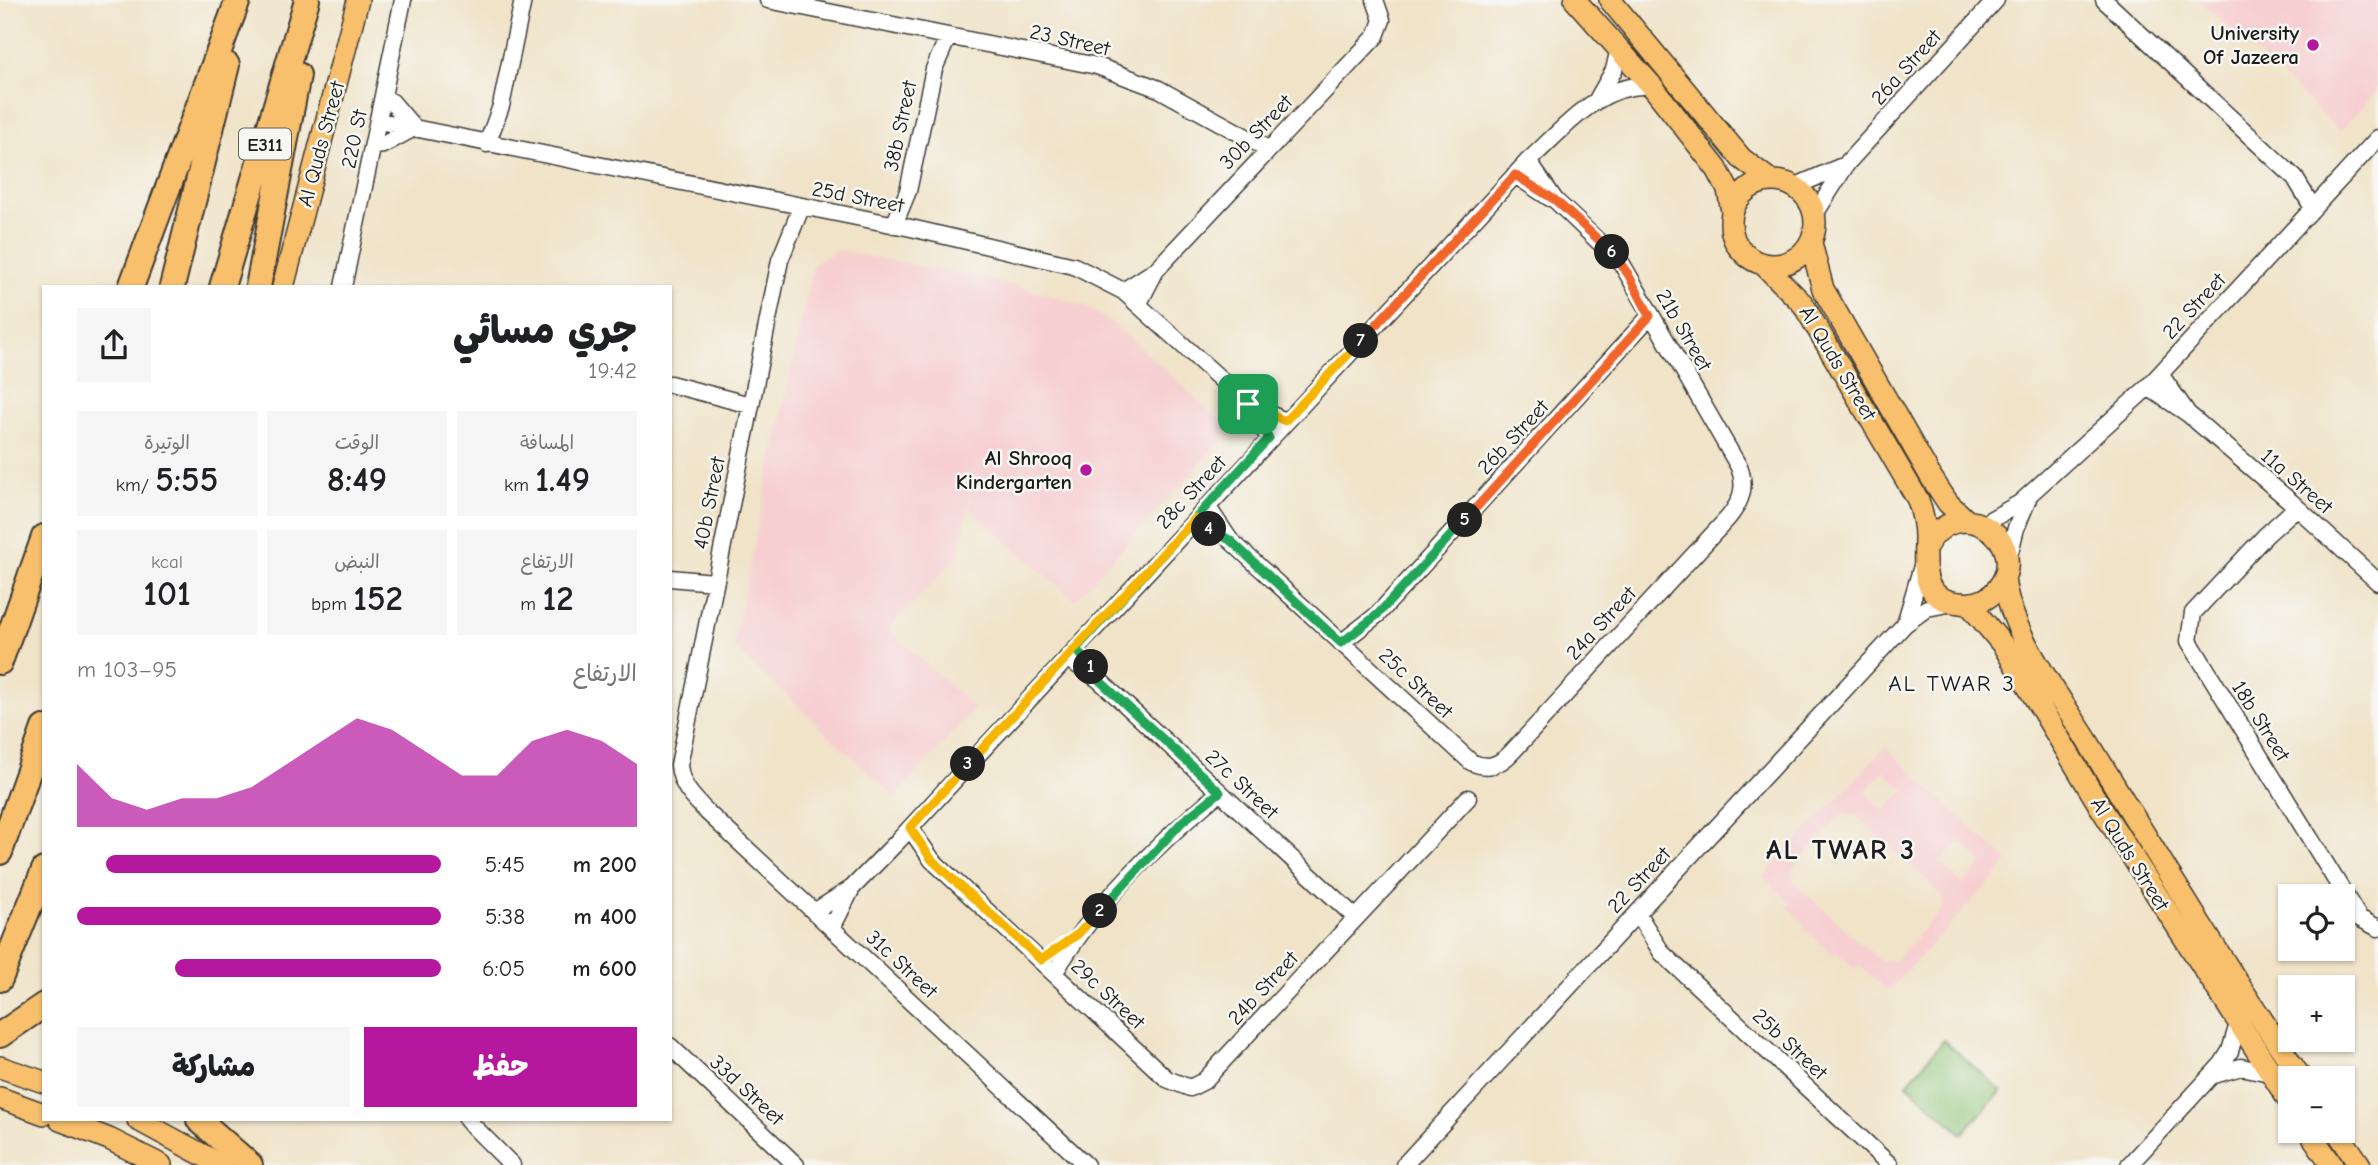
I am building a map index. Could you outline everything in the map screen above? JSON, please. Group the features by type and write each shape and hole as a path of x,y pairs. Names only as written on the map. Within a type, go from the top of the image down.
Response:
{"highway":[{"path":"132,285 240,0"},
{"name":"E311","path":"172,285 240,0"},
{"path":"258,285 291,120 308,0"},
{"name":"E311","path":"223,285 308,0"},
{"path":"0,662 42,543"},
{"path":"0,852 42,734"},
{"path":"0,979 42,875"},
{"path":"0,1017 42,1005"},
{"path":"0,1035 42,1005"},
{"path":"200,1121 250,1165"}],"main road":[{"name":"Al Quds Street","path":"284,285 358,0"},
{"path":"1575,0 1652,86 1724,178 1732,211 1732,234 1744,254 1763,264 1791,262 1811,243 1815,214 1805,194 1796,187 1770,180 1741,158 1610,0"},
{"path":"1732,211 1747,190 1770,180"},
{"name":"Al Quds Street","path":"1811,243 1819,278 1833,308 1935,484 1948,503 1975,523"},
{"name":"Al Quds Street","path":"1763,264 1803,304 1912,487 1923,514 1924,556"},
{"path":"1975,523 2001,541 2006,571 1990,596 1961,603 1932,588 1924,556 1941,528 1975,523"},
{"name":"Al Quds Street","path":"2006,571 2007,597 2022,634 2121,796 2293,1066"},
{"name":"Al Quds Street","path":"1961,603 2003,645 2278,1085"},
{"path":"0,1067 42,1081"},
{"path":"0,1098 42,1113"},
{"path":"62,1121 161,1165"},
{"path":"140,1121 221,1165"},
{"path":"2317,1143 2332,1165"},
{"path":"2345,1143 2360,1165"}],"street":[{"name":"220 St","path":"344,285 403,0"},
{"path":"494,145 523,0"},
{"name":"23 Street","path":"768,0 1063,58 1117,73 1159,89 1268,149"},
{"name":"30b Street","path":"1123,291 1156,270 1373,40 1382,20 1375,0"},
{"name":"26a Street","path":"1815,214 1848,162 1996,0"},
{"path":"2104,0 2295,178 2326,195"},
{"name":"38b Street","path":"930,33 934,69"},
{"name":"38b Street","path":"894,225 908,191 934,69 948,37"},
{"name":"28c Street","path":"814,912 852,888 898,841 1528,161 1596,100 1609,80 1619,48"},
{"name":"28c Street","path":"1596,100 1629,86 1652,86"},
{"path":"374,146 383,145 414,128 391,101 384,98"},
{"name":"25d Street","path":"379,121 780,204 911,228 1056,260 1092,273 1139,303 1248,404 1269,438"},
{"name":"23 Street","path":"1229,126 1256,162"},
{"name":"22 Street","path":"1975,523 2008,512 2148,387 2378,138"},
{"name":"21b Street","path":"1528,161 1555,200"},
{"name":"26a Street","path":"1796,187 1823,177 1848,162"},
{"name":"21b Street","path":"1515,175 1555,200 1615,256 1739,467 1744,484 1740,500"},
{"path":"2295,178 2313,208"},
{"name":"38b Street","path":"908,191 911,228"},
{"name":"40b Street","path":"780,204 780,260"},
{"name":"40b Street","path":"678,777 713,588 780,260 801,208"},
{"name":"30b Street","path":"1139,303 1156,270"},
{"name":"26b Street","path":"1347,648 1623,349 1650,316"},
{"name":"26b Street","path":"1623,349 1661,333"},
{"name":"11a Street","path":"2160,374 2187,413"},
{"path":"672,384 751,400"},
{"name":"11a Street","path":"2148,387 2187,413 2294,504 2378,582"},
{"name":"25d Street","path":"1248,404 1285,421"},
{"name":"22 Street","path":"2006,571 2016,528 2031,493"},
{"name":"24a Street","path":"1485,767 1506,758 1720,526 1740,500"},
{"name":"18b Street","path":"2294,504 2193,613 2189,641 2359,918 2378,928"},
{"name":"25c Street","path":"1207,506 1230,540"},
{"name":"25c Street","path":"1195,519 1230,540 1471,762 1485,767"},
{"name":"22 Street","path":"1905,624 1924,556"},
{"path":"672,579 713,588"},
{"name":"22 Street","path":"1404,1165 1905,624 1927,608 1961,603"},
{"name":"27c Street","path":"1072,654 1356,918"},
{"name":"31c Street","path":"678,777 814,912 1086,1165"},
{"path":"1055,972 1078,934 1215,787"},
{"name":"24b Street","path":"1199,1085 1468,798"},
{"name":"29c Street","path":"910,828 932,860 1172,1083 1190,1088 1199,1085"},
{"name":"29c Street","path":"898,841 932,860"},
{"name":"28c Street","path":"832,928 852,888"},
{"name":"25b Street","path":"1637,914 1662,953"},
{"name":"25b Street","path":"1624,927 1662,953 1890,1165"},
{"path":"1041,960 1078,934"},
{"path":"2129,1165 2212,1076 2230,1051 2238,1024"},
{"name":"33d Street","path":"672,1048 796,1165"},
{"path":"2212,1076 2241,1067 2270,1073"},
{"path":"468,1121 512,1165"}],"shaded area":[{"name":"University Of Jazeera","path":"2199,0 2378,0 2378,90 2340,131"},
{"path":"837,250 1014,285 1084,306 1115,325 1231,430 1075,600 969,509 981,443 958,556 888,629 975,708 895,797 733,646 813,265"},
{"path":"1885,747 2009,862 1888,991 1859,965 1855,969 1837,952 1833,956 1803,927 1806,924 1787,907 1791,903 1763,877","holes":["1884,771 1905,790 1885,811 1865,792","1842,815 1856,815 1942,895 1943,908 1894,961 1881,962 1794,882 1794,867","1960,841 1983,863 1963,884 1940,862"]}],"green space":[{"path":"1944,1040 2001,1091 1962,1134 1907,1084"}],"place":[{"name":"University Of Jazeera","path":"2313,45"},
{"name":"Al Shrooq Kindergarten","path":"1086,470"}],"district":[{"name":"AL TWAR 3","path":"1952,683"},
{"name":"AL TWAR 3","path":"1841,849"}],"route":[{"path":"1248,404 1269,438 1195,519 1076,649 1099,680 1220,792 1183,821 1078,934 1041,960 932,860 910,828 1195,519 1230,540 1341,643 1377,615 1623,349 1650,316 1628,274 1615,256 1555,200 1515,175 1285,421 1248,404"}]}
